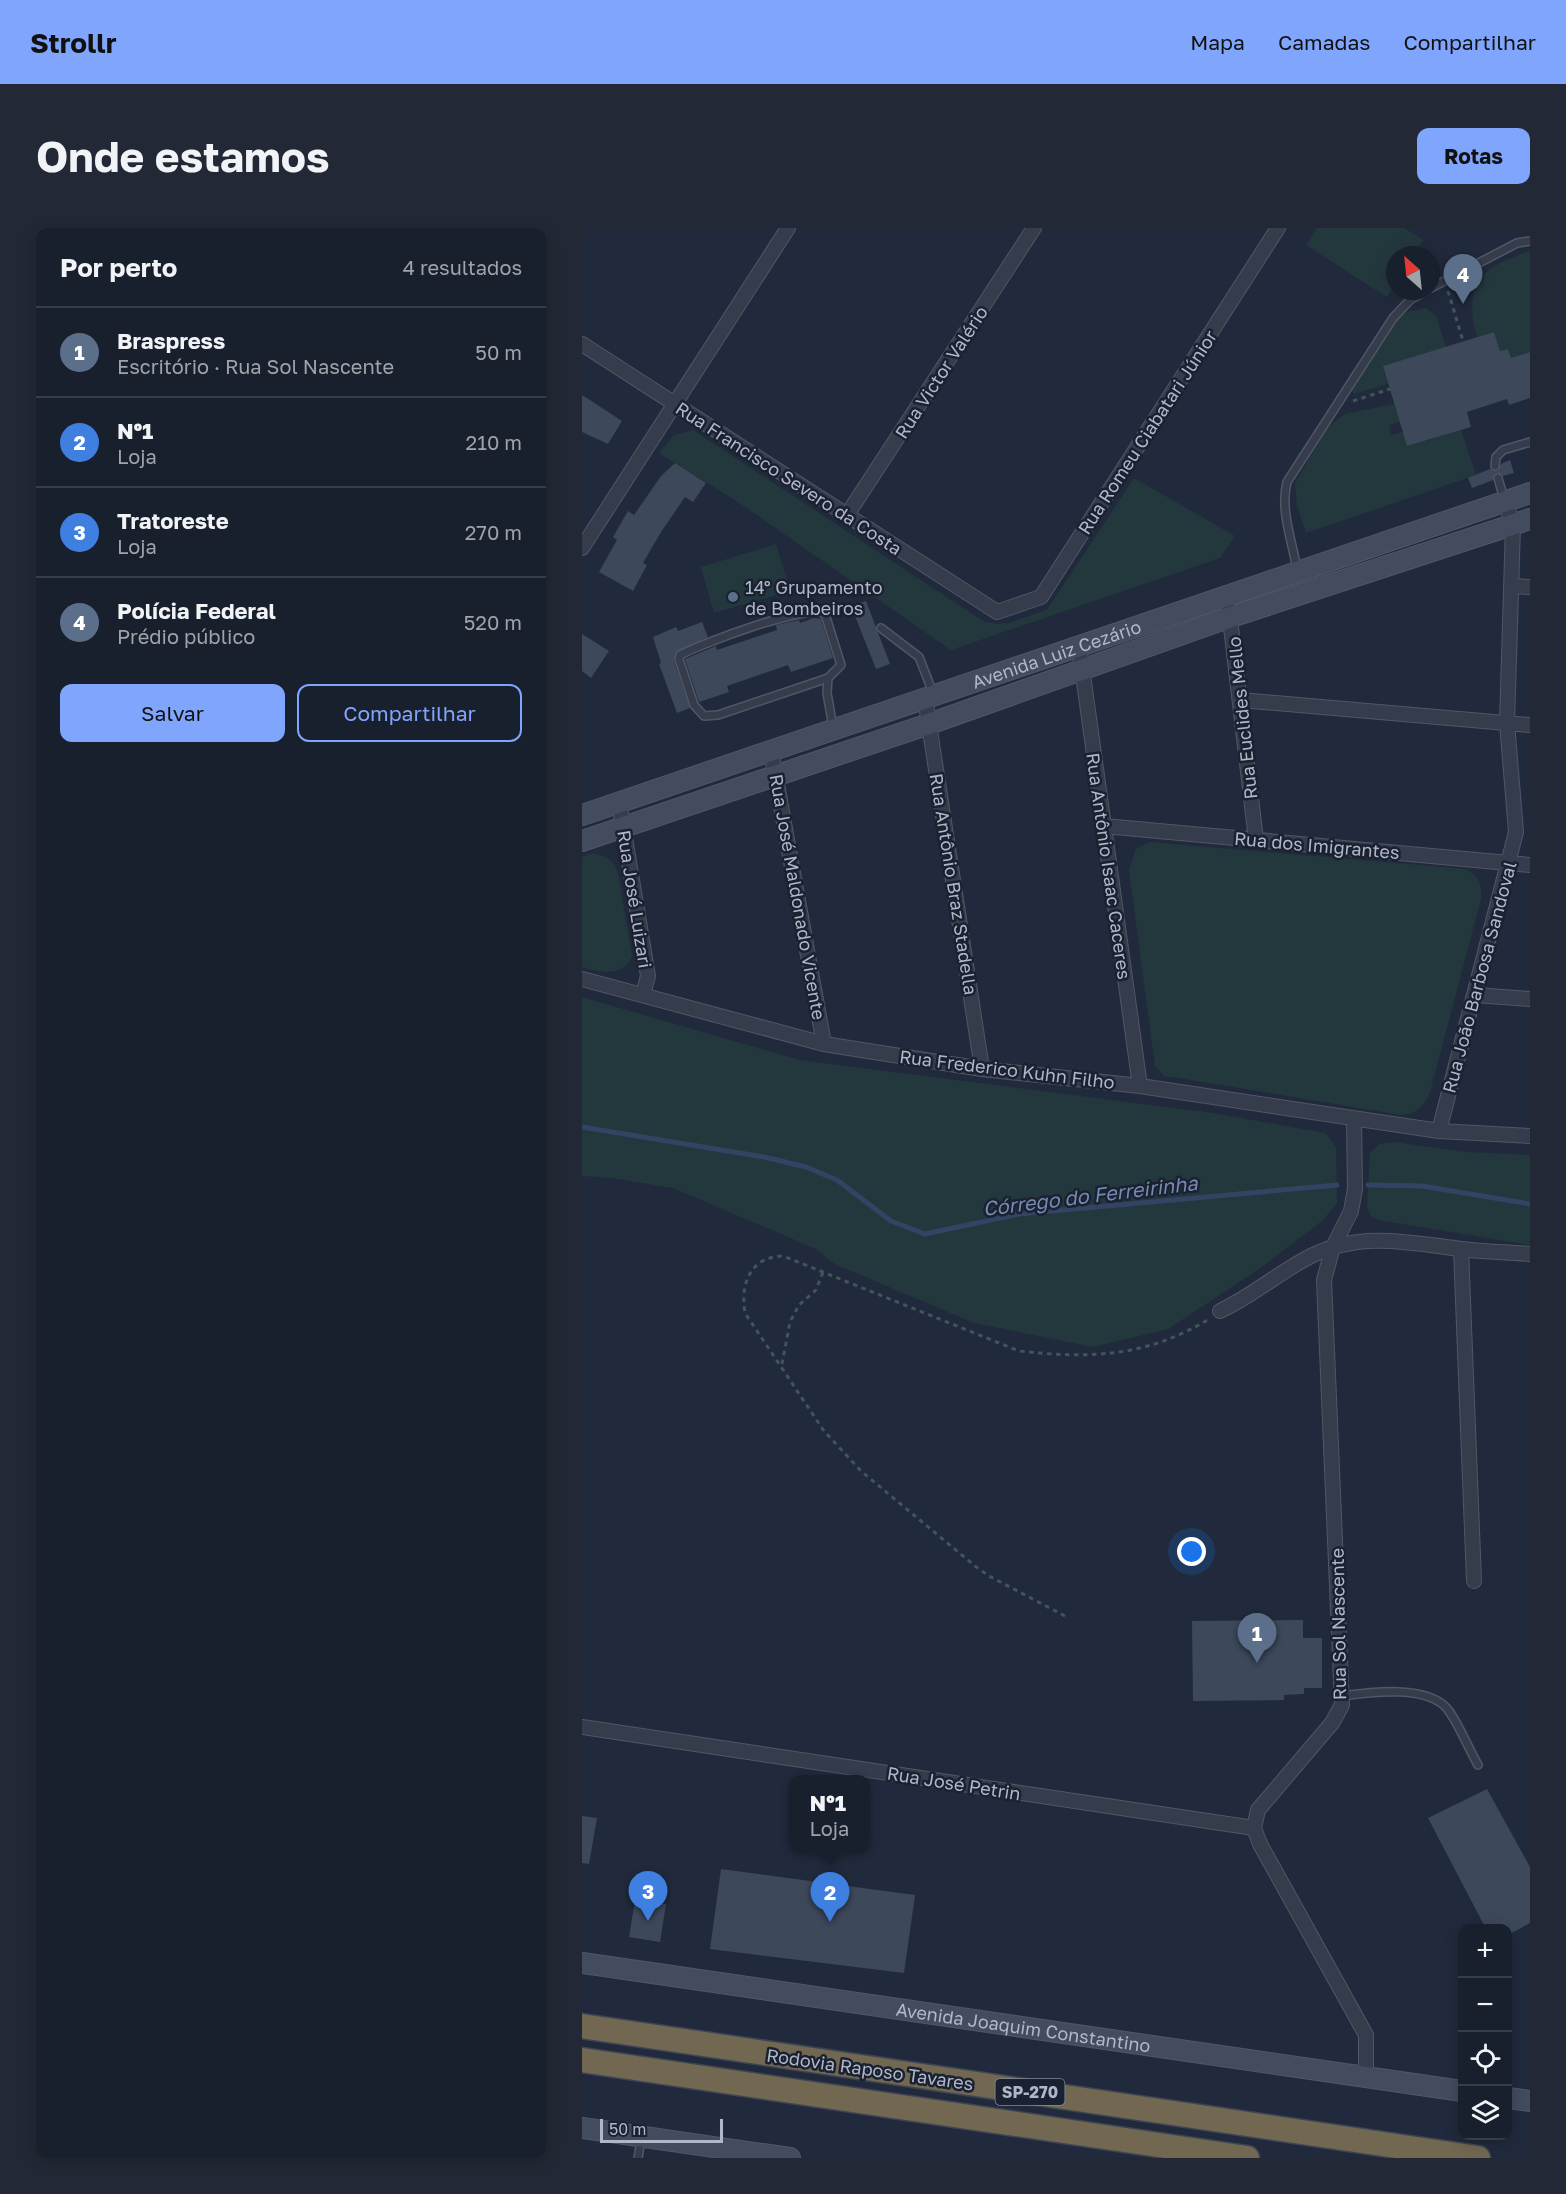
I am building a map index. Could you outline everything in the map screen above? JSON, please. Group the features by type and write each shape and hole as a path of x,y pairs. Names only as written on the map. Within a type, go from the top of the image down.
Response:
{"highway":[{"name":"Rodovia Raposo Tavares","path":"582,2026 1478,2158"},
{"name":"Rodovia Raposo Tavares","path":"582,2060 1247,2158"}],"street":[{"path":"582,548 788,228"},
{"name":"Rua Victor Valério","path":"847,515 1034,228"},
{"name":"Rua Romeu Ciabatari Júnior","path":"997,612 1041,597 1278,228"},
{"name":"Rua Francisco Severo da Costa","path":"582,344 997,612"},
{"name":"Avenida Luiz Cezário","path":"582,815 1530,493"},
{"name":"Rua João Barbosa Sandoval","path":"1438,1131 1510,864 1516,832 1507,723 1511,586 1521,522 1505,501"},
{"name":"Avenida Luiz Cezário","path":"582,841 929,724 1231,617 1521,522"},
{"path":"1511,586 1530,587"},
{"name":"Rua Euclides Mello","path":"1225,596 1231,617 1256,840"},
{"name":"Rua Antônio Isaac Caceres","path":"1079,646 1140,1086"},
{"name":"Rua Antônio Braz Stadella","path":"929,697 929,724 982,1069"},
{"path":"1240,700 1530,725"},
{"path":"842,726 857,748"},
{"name":"Rua José Maldonado Vicente","path":"771,751 824,1044"},
{"name":"Rua José Luizari","path":"619,802 648,976 643,995"},
{"name":"Rua dos Imigrantes","path":"1104,826 1530,865"},
{"name":"Rua Frederico Kuhn Filho","path":"582,979 824,1044 982,1069 1140,1086 1438,1131 1530,1136"},
{"path":"1475,995 1530,999"},
{"name":"Rua Sol Nascente","path":"1254,1828 1258,1810 1332,1723 1342,1706 1324,1280 1333,1247 1351,1211 1355,1189 1354,1119"},
{"path":"1220,1311 1245,1300 1269,1280 1287,1269 1333,1247 1353,1241 1396,1241 1530,1254"},
{"path":"1461,1249 1474,1581"},
{"name":"Rua José Petrin","path":"582,1727 1254,1828"},
{"path":"1254,1828 1260,1844 1366,2035 1366,2077"},
{"name":"Avenida Joaquim Constantino","path":"582,1963 1458,2090"},
{"path":"1512,2099 1530,2101"},
{"path":"582,2128 716,2152 790,2158"}],"lane":[{"path":"1440,283 1517,243 1530,241"},
{"path":"1298,571 1284,495 1287,482 1393,318 1410,300"},
{"path":"1495,466 1496,457 1503,450 1530,442"},
{"path":"1498,478 1505,501"},
{"path":"828,678 718,715 704,716 694,705 679,659 680,655 698,645 789,615 820,611 825,614 841,665 828,678 827,693 842,726"},
{"path":"881,628 919,657 929,697"},
{"path":"1342,1696 1384,1691 1418,1695 1437,1701 1448,1710 1478,1765"},
{"path":"638,2158 642,2137"}],"path":[{"path":"1444,281 1463,341"},
{"path":"1337,406 1390,389"},
{"path":"1065,1616 988,1576 861,1471 824,1431 782,1364 758,1334 745,1313 744,1291 752,1270 759,1261 769,1256 783,1256 1019,1352 1058,1356 1096,1356 1152,1347 1201,1324 1220,1311"},
{"path":"782,1364 790,1322 799,1305 816,1290 823,1272"}],"green space":[{"path":"1317,228 1404,228 1423,240 1419,246 1386,246 1386,296 1306,245"},
{"path":"1530,251 1530,352 1511,358 1508,349 1500,351 1494,332 1477,337 1472,303 1480,280 1488,271 1513,257"},
{"path":"1426,308 1436,316 1446,347 1383,366 1388,384 1354,394 1352,390 1402,313"},
{"path":"1394,404 1400,422 1389,425 1391,435 1403,432 1408,446 1461,430 1476,475 1306,533 1297,505 1295,483 1328,427 1345,414"},
{"path":"693,430 983,621 996,624 1009,623 1047,610 1134,478 1235,536 1220,558 951,650 738,502 659,453 674,435"},
{"path":"776,544 790,591 714,613 701,567"},
{"path":"1150,842 1467,869 1474,875 1480,885 1481,899 1430,1092 1423,1105 1411,1113 1401,1115 1164,1076 1155,1066 1129,870 1136,849"},
{"path":"593,853 609,859 618,873 632,956 622,968 610,972 582,967 582,857"},
{"path":"582,997 799,1060 1212,1113 1326,1133 1336,1147 1337,1203 1323,1220 1259,1269 1168,1329 1093,1347 974,1323 835,1264 814,1248 673,1188 613,1178 582,1176"},
{"path":"1394,1142 1465,1152 1530,1155 1530,1245 1378,1220 1371,1216 1367,1207 1370,1153 1380,1144"}],"building":[{"path":"1494,332 1500,351 1508,349 1511,358 1530,352 1530,398 1509,405 1507,399 1467,412 1471,427 1407,446 1383,366"},
{"path":"582,395 622,421 608,444 582,432"},
{"path":"1510,460 1514,473 1503,476 1496,473 1493,480 1472,488 1468,478 1490,469 1497,471 1501,464"},
{"path":"675,463 706,483 693,502 685,497 661,532 643,563 647,565 633,591 599,572 617,540 613,537 628,511 634,515 661,476"},
{"path":"866,601 890,664 876,669 851,606"},
{"path":"814,618 821,619 833,658 791,672 788,665 727,686 729,692 699,702 685,659 716,646 717,650 777,630 776,625 799,620 800,623"},
{"path":"702,622 708,637 675,654 674,661 690,708 677,713 659,664 661,663 653,637 676,627 678,631"},
{"path":"582,634 609,651 591,678 582,671"},
{"path":"1303,1620 1303,1638 1322,1638 1322,1688 1304,1688 1304,1694 1284,1695 1284,1700 1193,1701 1192,1621"},
{"path":"1487,1789 1530,1867 1530,1923 1512,1933 1512,1924 1483,1924 1428,1818"},
{"path":"582,1816 597,1818 589,1864 582,1863"},
{"path":"721,1869 915,1895 904,1973 710,1949"},
{"path":"635,1900 666,1904 660,1942 629,1937"}],"waterway":[{"name":"Córrego do Ferreirinha","path":"582,1127 764,1157 806,1167 837,1180 891,1221 925,1234 1019,1214 1337,1185"},
{"name":"Córrego do Ferreirinha","path":"1368,1185 1422,1186 1530,1204"}],"place":[{"name":"Polícia Federal","path":"1463,304"},
{"name":"14° Grupamento de Bombeiros","path":"733,597"},
{"name":"Braspress","path":"1257,1663"},
{"name":"Tratoreste","path":"648,1921"},
{"name":"Nº1","path":"830,1922"}]}
